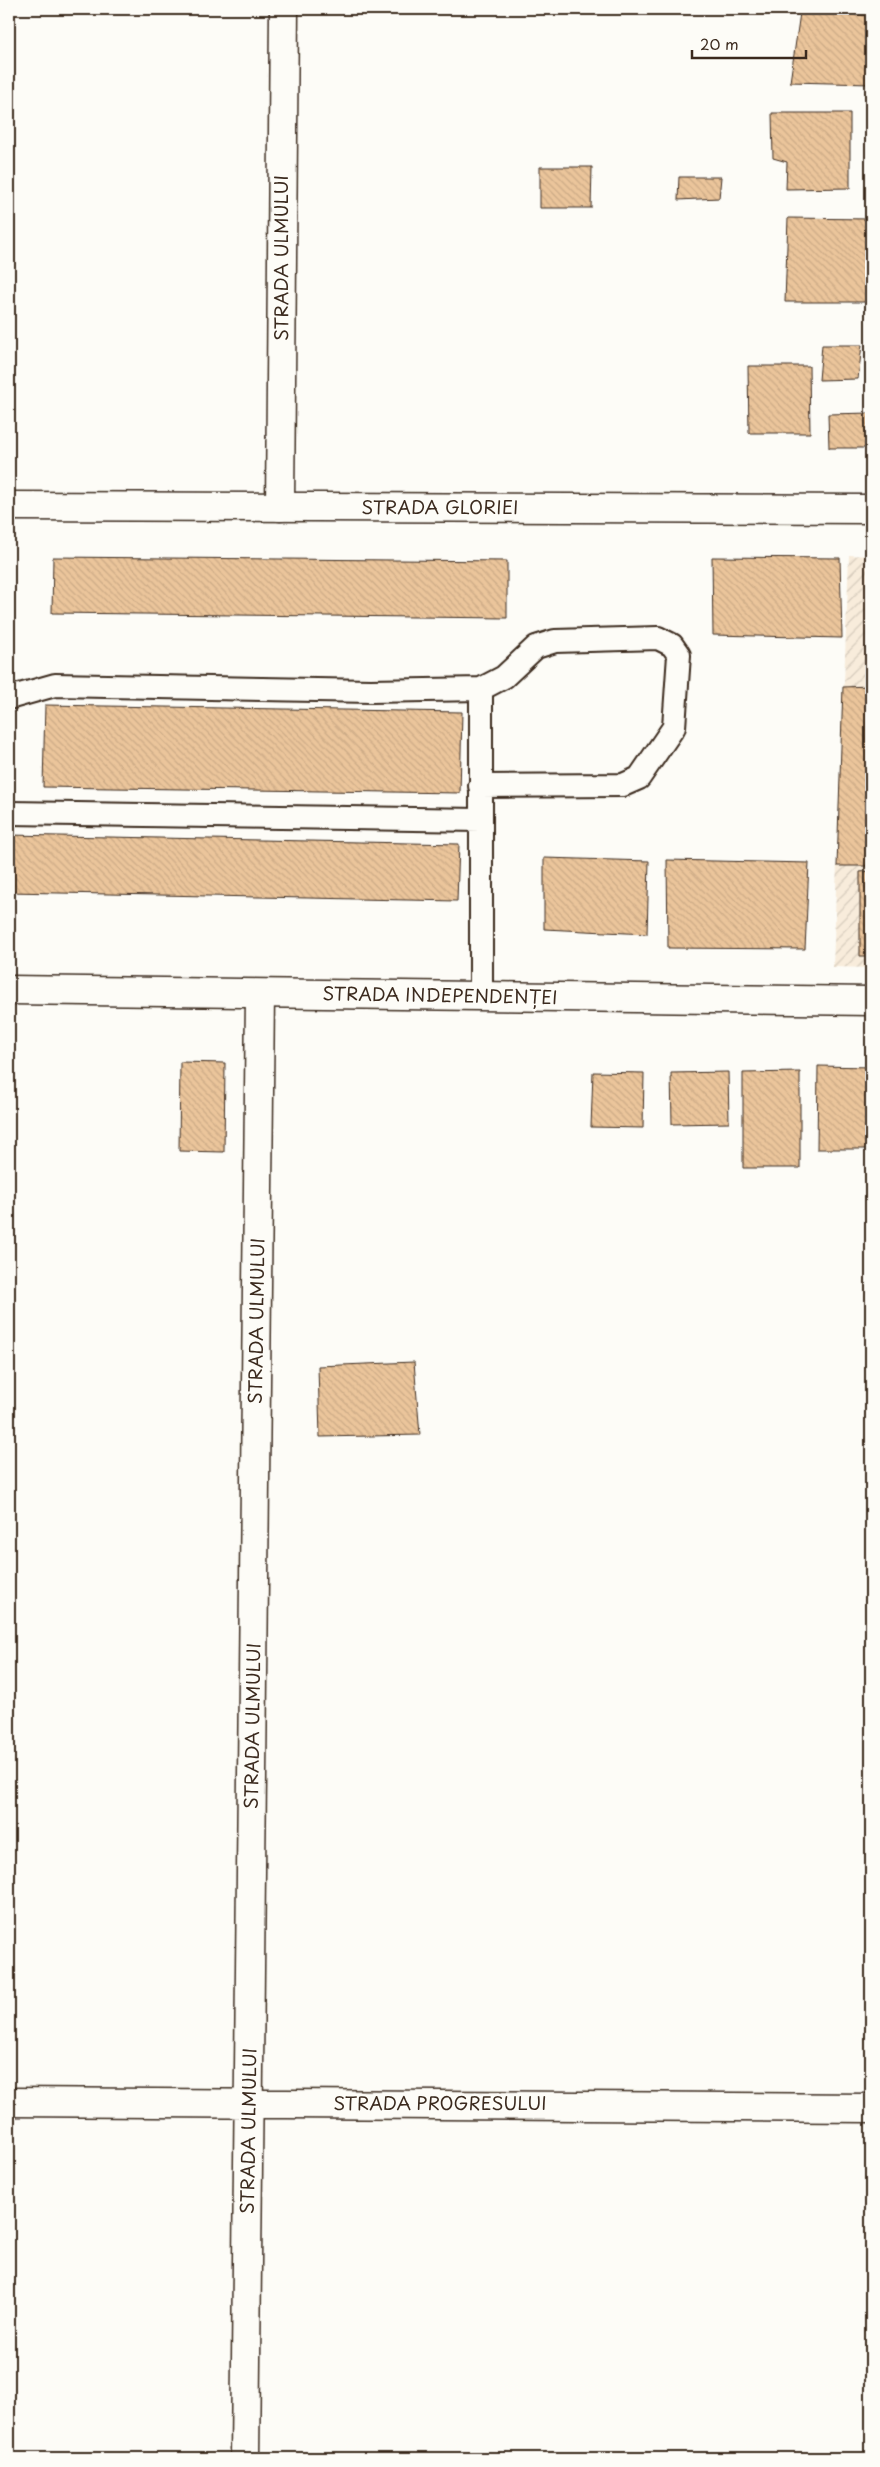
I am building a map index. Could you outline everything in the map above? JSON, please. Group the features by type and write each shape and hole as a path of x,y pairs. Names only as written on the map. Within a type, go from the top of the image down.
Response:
{"street":[{"name":"STRADA ULMULUI","path":"280,507 284,9"},
{"name":"STRADA GLORIEI","path":"9,506 871,509"},
{"name":"STRADA INDEPENDENȚEI","path":"9,990 871,1001"},
{"name":"STRADA ULMULUI","path":"245,2458 260,994"},
{"name":"STRADA PROGRESULUI","path":"9,2102 871,2108"}],"lane":[{"path":"9,698 55,685 371,691 481,689 504,677 536,647 555,641 658,638 672,645 679,655 674,727 639,778 623,786 480,786"},
{"path":"481,689 481,996"},
{"path":"9,813 480,820"}],"shaded area":[{"path":"849,555 871,556 871,968 833,967"}],"building":[{"path":"800,13 871,15 871,84 790,82"},
{"path":"772,113 850,113 850,188 786,189 787,162 773,158"},
{"path":"540,167 592,167 591,208 540,208"},
{"path":"679,177 721,177 719,198 678,200"},
{"path":"788,218 869,219 866,302 785,302"},
{"path":"822,345 862,345 858,379 819,380"},
{"path":"748,366 809,366 810,433 749,433"},
{"path":"871,413 871,448 829,448 828,414"},
{"path":"53,557 507,561 507,618 52,613"},
{"path":"712,557 840,558 842,638 713,635"},
{"path":"871,686 871,866 837,866 843,687"},
{"path":"45,705 462,712 460,793 43,787"},
{"path":"9,835 459,844 457,901 9,892"},
{"path":"544,858 649,861 647,934 544,929"},
{"path":"667,860 809,863 805,949 668,948"},
{"path":"871,871 871,956 860,956 860,872"},
{"path":"180,1062 225,1063 224,1152 179,1151"},
{"path":"818,1066 871,1067 871,1149 817,1149"},
{"path":"593,1072 644,1073 643,1128 591,1127"},
{"path":"728,1072 729,1123 672,1124 671,1073"},
{"path":"800,1072 800,1168 743,1168 743,1073"},
{"path":"414,1362 420,1435 320,1437 318,1366"}]}
